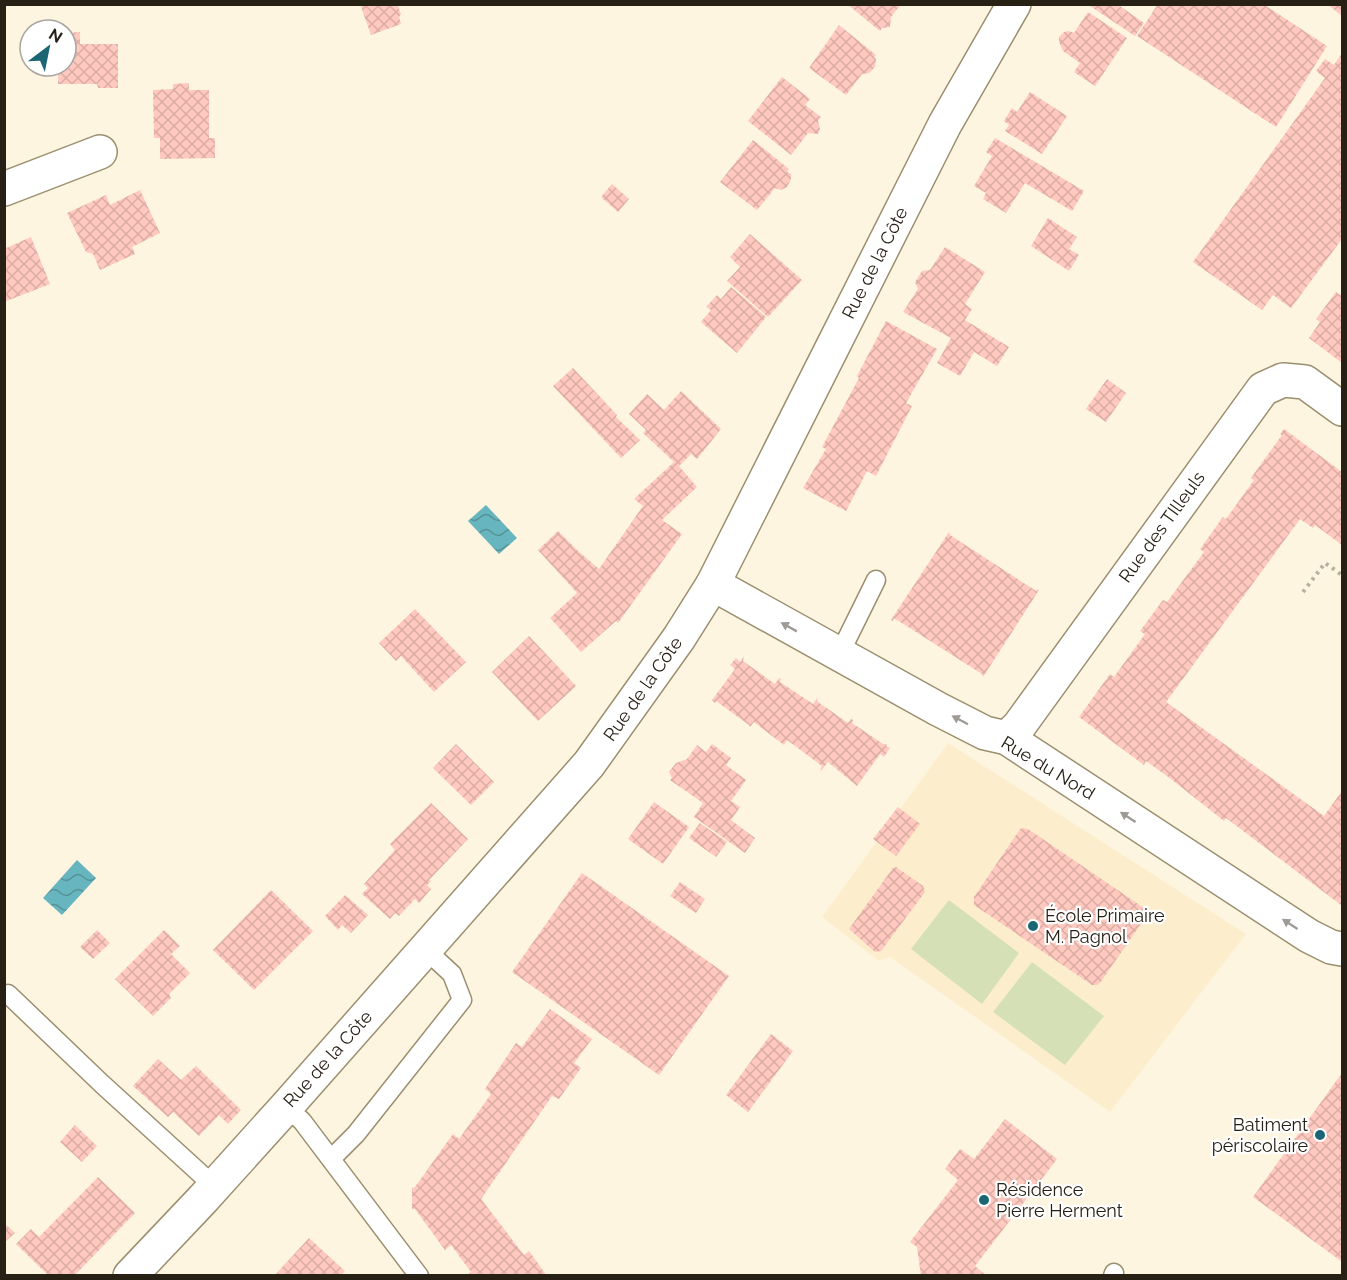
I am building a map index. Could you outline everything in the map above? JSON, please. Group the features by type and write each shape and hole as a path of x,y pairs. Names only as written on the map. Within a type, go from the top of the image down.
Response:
{"street":[{"name":"Rue de la Côte","path":"130,1275 286,1107 589,764 684,630 713,584 945,123 1014,4"},
{"path":"4,189 100,152"},
{"name":"Rue des TIlleuls","path":"1007,738 1019,726 1263,389 1283,380 1305,382 1342,409"},
{"name":"Rue du Nord","path":"713,584 985,734 1007,738 1310,936 1331,947 1342,949"}],"lane":[{"path":"839,655 876,580"},
{"path":"331,1159 356,1134 462,1000 452,974 426,950"},
{"path":"8,994 214,1186"},
{"path":"286,1107 302,1121 419,1275"}],"path":[{"path":"1303,592 1325,562 1342,575"}],"shaded area":[{"name":"École Primaire M. Pagnol","path":"948,743 1246,934 1110,1112 890,957 879,961 822,917"}],"green space":[{"path":"949,900 1019,953 982,1004 911,949"},
{"path":"1032,962 1104,1016 1065,1065 993,1012"}],"water":[{"path":"486,505 517,538 499,554 468,521"},
{"path":"77,860 96,878 62,915 43,898"}],"building":[{"path":"360,4 397,4 401,14 399,17 401,24 371,35"},
{"path":"847,4 901,4 891,17 890,27 882,28 880,31"},
{"path":"1087,4 1117,4 1144,23 1135,36"},
{"path":"1158,4 1263,4 1327,46 1276,127 1137,36"},
{"path":"1327,4 1342,4 1342,16"},
{"path":"1088,12 1127,38 1095,86 1074,72 1080,63 1063,51 1059,42 1059,37 1064,32 1074,33"},
{"path":"839,25 876,55 874,57 875,67 869,73 862,74 846,95 809,68"},
{"path":"78,32 80,32 80,44 118,44 118,88 98,88 97,84 58,84 58,78 78,78"},
{"path":"1342,53 1342,239 1291,308 1273,295 1262,310 1193,262 1325,78 1316,71 1325,59 1334,65"},
{"path":"782,77 810,99 805,105 821,117 818,121 820,129 818,134 808,133 791,155 748,121"},
{"path":"189,83 189,90 209,90 209,138 215,138 215,158 160,159 160,138 154,138 153,90 173,89 173,84"},
{"path":"1030,92 1067,116 1042,154 1005,131 1009,125 1004,121 1012,108 1017,112"},
{"path":"995,138 1084,191 1072,211 1025,183 1006,213 983,199 986,193 974,186 992,156 986,152"},
{"path":"753,140 789,169 787,172 791,174 787,187 781,190 775,188 757,210 720,182"},
{"path":"612,184 629,199 618,212 601,197"},
{"path":"140,190 160,233 132,247 135,254 100,270 93,254 86,252 67,213 106,195 110,205"},
{"path":"1048,218 1077,237 1069,249 1079,255 1069,271 1031,246"},
{"path":"750,234 802,280 768,317 727,281 740,267 730,257"},
{"path":"31,237 50,284 4,302 4,249"},
{"path":"945,247 985,272 965,304 972,309 965,320 1009,347 997,366 974,352 960,376 937,363 951,338 903,312 918,289 915,282 922,271 930,270"},
{"path":"731,287 766,317 737,353 701,322 711,310 706,307 717,295 721,299"},
{"path":"1342,291 1342,363 1309,338 1320,322 1316,319 1336,292 1340,295"},
{"path":"886,321 937,349 906,403 912,406 876,476 867,471 846,511 803,488 826,449 822,447"},
{"path":"573,368 617,415 616,417 640,440 621,458 553,386"},
{"path":"1107,379 1126,393 1106,422 1086,409"},
{"path":"681,391 721,429 697,459 691,454 679,466 697,487 662,520 682,534 618,623 616,621 581,652 550,618 577,593 538,550 558,531 599,569 643,506 634,499 674,462 643,433 646,430 629,414 647,394 664,410"},
{"path":"1284,429 1342,472 1342,545 1315,525 1313,528 1300,519 1166,702 1324,816 1342,791 1341,905 1226,818 1224,821 1146,761 1144,765 1079,717 1110,674 1114,677 1145,634 1140,631 1163,600 1167,602 1204,552 1200,549 1223,517 1226,519 1254,480 1251,478"},
{"path":"949,532 950,535 1036,591 1039,590 983,677 982,674 894,618 893,621 891,620"},
{"path":"415,609 466,662 434,692 401,656 396,661 379,643"},
{"path":"529,636 576,686 538,721 492,672"},
{"path":"744,656 743,661 775,684 779,678 781,679 780,682 813,704 817,698 818,702 848,723 851,719 853,720 852,723 883,744 887,744 886,746 890,748 884,757 880,754 857,786 828,762 821,771 822,766 787,740 784,745 754,722 750,727 716,701 715,703 712,700 735,669 730,665 736,658 740,662"},
{"path":"456,744 494,782 471,805 433,768"},
{"path":"712,744 731,758 726,765 746,780 731,801 740,807 731,820 755,838 745,853 694,817 703,803 670,780 672,778 669,772 676,763 687,759 697,745 706,752"},
{"path":"654,802 689,827 663,864 628,839"},
{"path":"431,803 468,839 429,880 431,881 427,885 431,889 419,903 415,899 399,916 395,913 390,919 362,894 368,888 364,884 395,850 390,844"},
{"path":"898,807 920,824 896,856 873,839"},
{"path":"700,823 727,842 716,857 689,838"},
{"path":"1020,829 1028,829 1144,908 1145,918 1097,985 1092,985 974,905 974,897"},
{"path":"896,867 923,886 925,892 881,951 875,952 849,929"},
{"path":"582,873 729,976 659,1075 512,972"},
{"path":"680,882 705,899 696,913 670,896"},
{"path":"271,890 313,931 254,990 213,950"},
{"path":"345,895 368,915 351,933 342,925 338,930 325,916"},
{"path":"97,930 110,943 93,959 80,947"},
{"path":"164,930 180,946 171,954 190,973 169,994 171,998 153,1016 115,979"},
{"path":"550,1009 592,1039 574,1063 581,1068 559,1099 552,1096 481,1199 524,1255 529,1251 547,1276 466,1276 471,1272 451,1245 445,1250 415,1209 412,1209 412,1188 453,1134 459,1139 491,1094 485,1089 516,1043 522,1047"},
{"path":"771,1034 793,1051 748,1112 726,1095"},
{"path":"158,1059 181,1080 196,1066 241,1110 228,1124 219,1115 199,1136 173,1112 168,1117 133,1086"},
{"name":"Batiment périscolaire","path":"1342,1073 1342,1259 1341,1261 1253,1197"},
{"name":"Résidence Pierre Herment","path":"1005,1119 1057,1159 975,1266 987,1276 921,1276 917,1247 910,1242 958,1180 945,1169 960,1149 974,1159"},
{"path":"75,1125 97,1146 82,1162 60,1142"},
{"path":"98,1177 135,1213 74,1276 49,1276 16,1244 31,1229 39,1237"},
{"path":"4,1223 15,1233 4,1243"},
{"path":"309,1238 345,1271 341,1276 274,1276"}],"place":[{"name":"École Primaire M. Pagnol","path":"1033,926"},
{"name":"Batiment périscolaire","path":"1320,1135"},
{"name":"Résidence Pierre Herment","path":"984,1200"}]}
